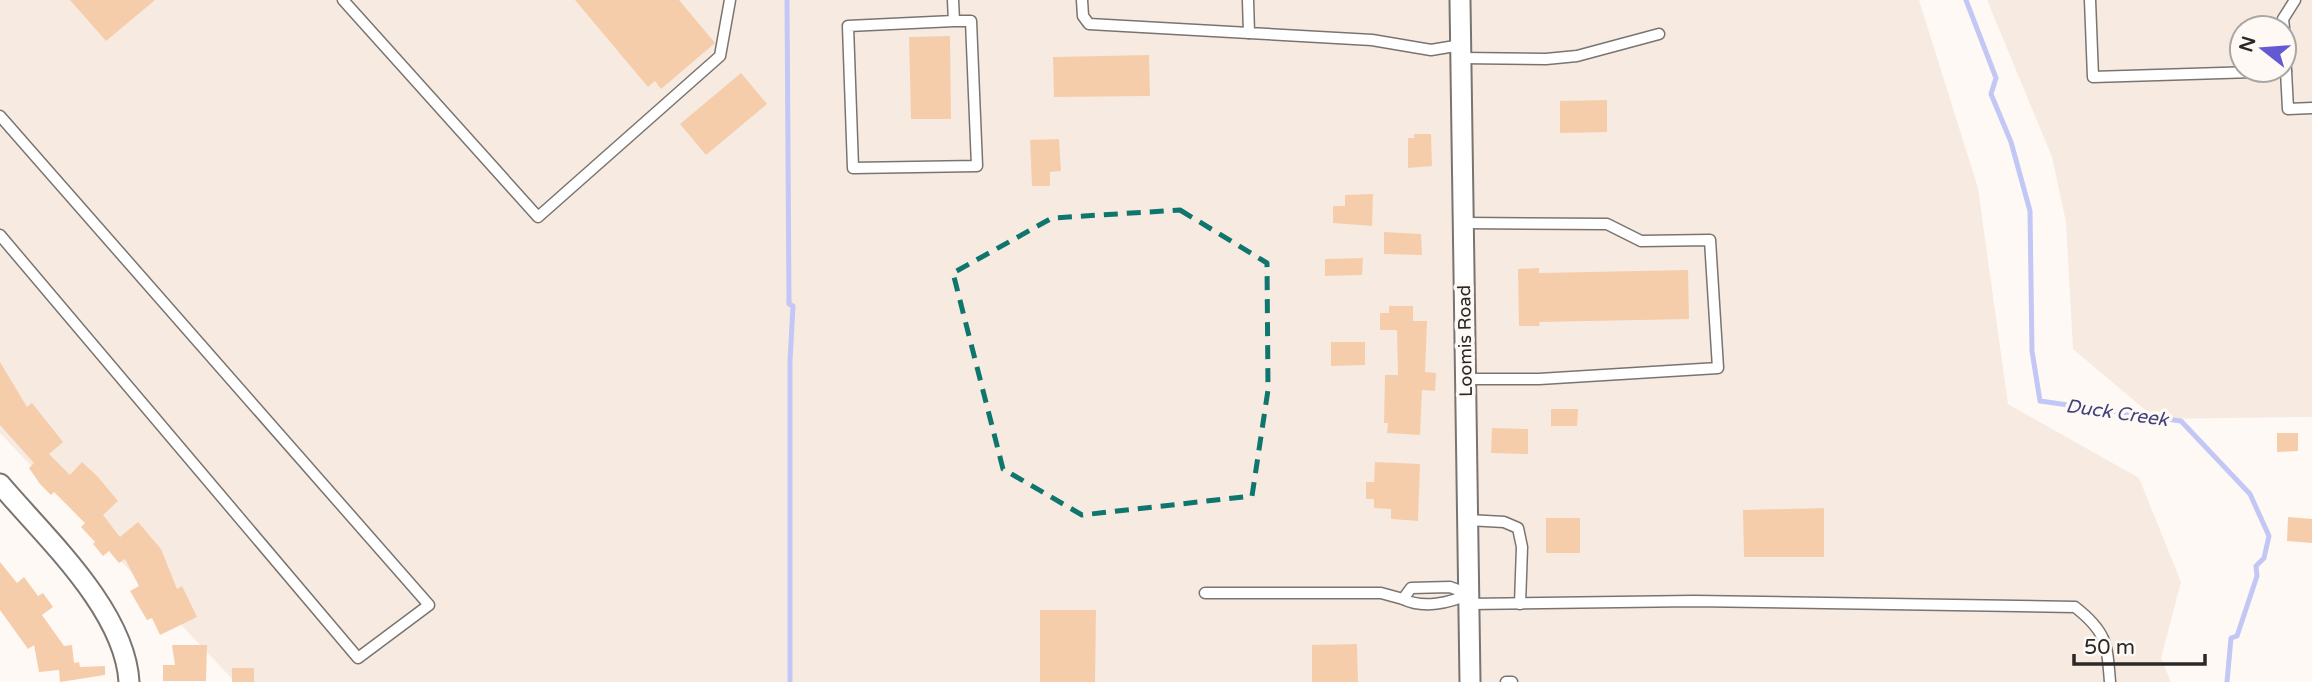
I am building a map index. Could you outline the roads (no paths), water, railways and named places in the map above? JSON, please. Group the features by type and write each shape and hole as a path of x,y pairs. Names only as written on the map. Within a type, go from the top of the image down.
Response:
{"street":[{"name":"Loomis Road","path":"1460,0 1470,682"},
{"path":"0,484 104,611 123,652 129,682"}],"lane":[{"path":"344,0 538,217 720,56 730,0"},
{"path":"953,0 954,21"},
{"path":"1082,0 1083,16 1089,24 1372,40 1431,50 1546,59 1577,56 1660,34"},
{"path":"1248,0 1249,33"},
{"path":"2090,0 2093,77 2228,73"},
{"path":"954,21 971,21 977,166 853,168 848,26 954,21"},
{"path":"2287,84 2288,109 2312,108"},
{"path":"0,116 429,605 358,658 0,235"},
{"path":"1463,223 1607,224 1641,241 1710,240 1718,368 1539,379 1466,379"},
{"path":"1468,520 1504,522 1518,528 1522,547 1520,604"},
{"path":"1403,599 1411,588 1450,587 1469,599"},
{"path":"1205,593 1381,593 1412,604 1450,603 1469,599 1520,604 1694,601 2075,607 2092,620 2106,639 2110,682"},
{"path":"1506,682 1513,682"}],"waterway":[{"path":"787,0 789,304 793,306 790,361 790,682"},
{"name":"Duck Creek","path":"1966,0 1996,78 1991,94 2011,142 2030,211 2032,351 2040,401 2181,421 2250,494 2269,536 2264,558 2256,566 2257,576 2237,636 2231,638 2227,682"}]}
